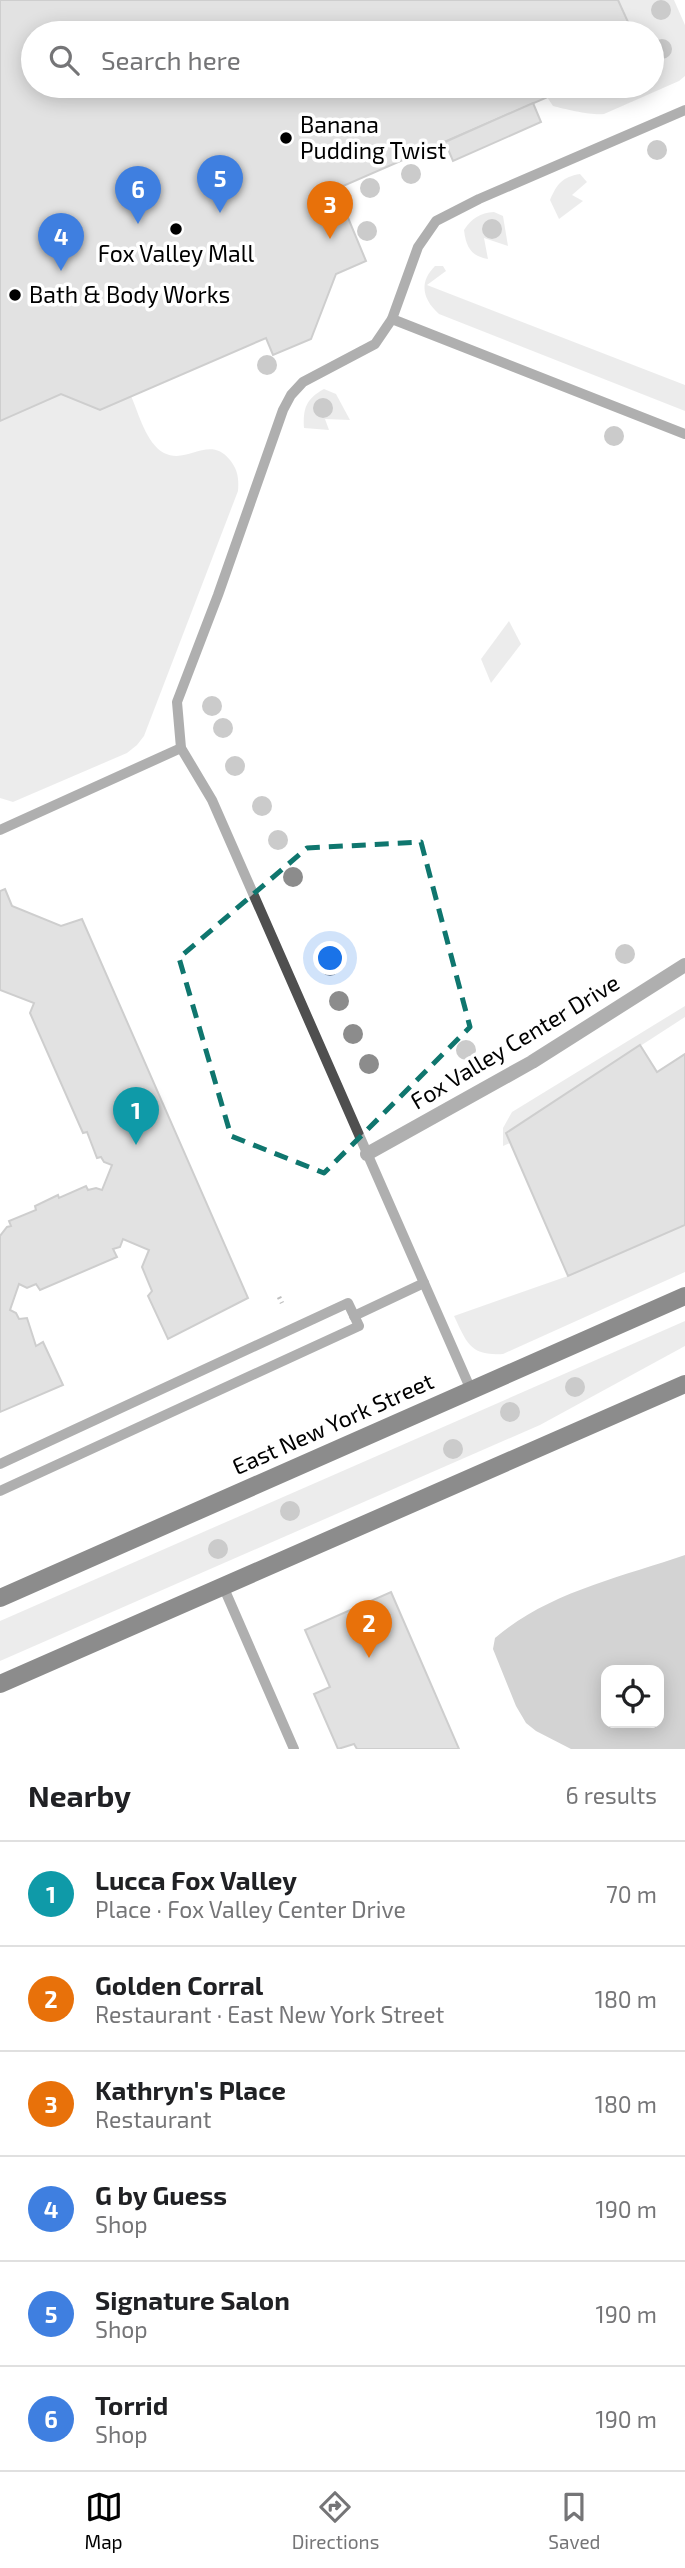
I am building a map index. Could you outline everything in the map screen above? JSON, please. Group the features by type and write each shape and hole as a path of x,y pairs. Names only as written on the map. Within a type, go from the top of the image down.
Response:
{"main road":[{"name":"East New York Street","path":"0,1598 685,1296"},
{"path":"0,1684 685,1384"}],"street":[{"name":"Fox Valley Center Drive","path":"367,1154 531,1062 685,965"}],"lane":[{"path":"471,1390 212,800 181,748 177,702 283,410 291,395 303,382 375,344 392,319 418,247 436,221 479,199 685,110"},
{"path":"392,319 685,435"},
{"path":"0,831 181,748"},
{"path":"354,1316 424,1283"},
{"path":"0,1464 348,1303 359,1326 0,1492"},
{"path":"223,1586 294,1749"}],"path":[{"path":"279,1297 282,1303"}],"highlighted area":[{"path":"421,842 470,1027 324,1173 231,1136 179,958 307,848"}],"shaded area":[{"path":"618,0 674,0 685,25 685,76 664,88 664,21 628,21"},
{"path":"548,98 640,98 604,114 553,106"},
{"path":"580,174 587,182 572,195 583,201 559,219 550,200 564,179"},
{"path":"494,212 503,216 508,246 484,238 488,259 477,256 470,250 464,230 477,217"},
{"path":"435,266 443,266 446,271 427,285 685,385 685,411 439,314 429,302 425,290 426,278"},
{"path":"324,389 336,394 350,420 325,419 329,430 304,428 307,405 313,396"},
{"path":"61,394 131,396 144,428 158,448 173,456 206,450 222,453 236,471 238,491 144,736 127,753 13,802 0,798 0,421"},
{"path":"509,621 521,644 491,683 481,659"},
{"path":"685,1006 685,1017 506,1133 510,1143 503,1146 503,1128 512,1112"},
{"path":"685,1225 685,1272 503,1354 476,1350 463,1334 454,1316 568,1276"},
{"path":"685,1321 685,1346 540,1425 0,1661 0,1621"},
{"path":"685,1555 685,1749 571,1749 536,1731 526,1723 516,1706 493,1649 495,1638 538,1609 610,1579"}],"building":[{"name":"Fox Valley Mall","path":"0,0 618,0 628,21 21,21 21,98 545,98 336,189 366,261 336,274 311,339 273,355 266,338 100,410 61,394 0,421"},
{"path":"533,103 541,122 453,161 445,142"},
{"path":"5,889 12,906 61,926 82,919 248,1298 168,1339 148,1296 152,1291 142,1267 149,1250 123,1239 120,1247 113,1249 117,1257 40,1290 36,1284 27,1288 19,1284 10,1310 16,1313 19,1319 27,1318 36,1346 43,1342 63,1385 0,1412 0,1236 11,1226 9,1221 36,1210 35,1206 58,1195 59,1198 86,1186 88,1190 102,1190 112,1165 104,1162 101,1157 97,1158 87,1132 83,1133 30,1013 34,1003 0,990 0,891"},
{"path":"640,1045 657,1072 685,1054 685,1225 568,1276 506,1133"},
{"path":"391,1592 459,1749 357,1749 354,1744 338,1749 314,1694 330,1687 305,1630"}],"place":[{"name":"Banana Pudding Twist","path":"286,138"},
{"name":"Signature Salon","path":"220,213"},
{"name":"Torrid","path":"138,224"},
{"name":"Fox Valley Mall","path":"176,229"},
{"name":"Kathryn's Place","path":"330,239"},
{"name":"G by Guess","path":"61,271"},
{"name":"Bath & Body Works","path":"15,295"},
{"name":"Lucca Fox Valley","path":"136,1145"},
{"name":"Golden Corral","path":"369,1658"}]}
